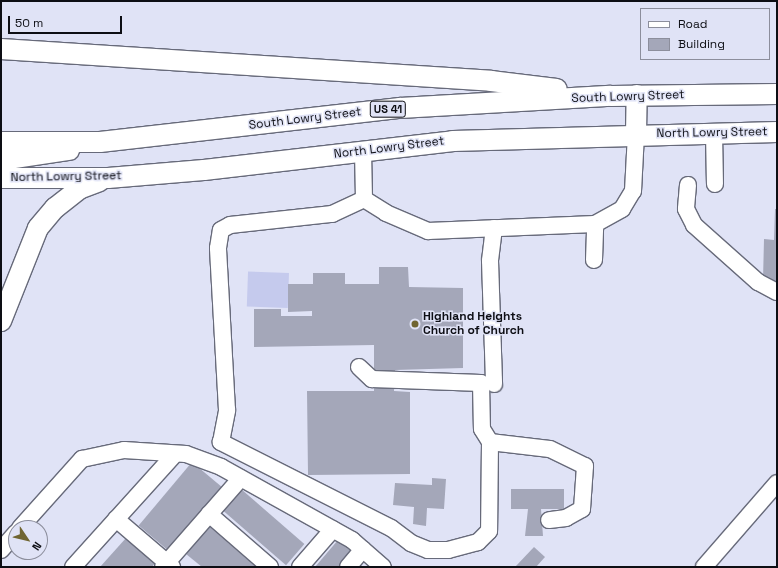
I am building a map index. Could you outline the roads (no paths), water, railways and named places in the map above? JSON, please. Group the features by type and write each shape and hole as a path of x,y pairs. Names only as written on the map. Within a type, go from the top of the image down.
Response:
{"main road":[{"path":"1,49 491,82 611,96"},
{"name":"South Lowry Street","path":"1,142 100,142 400,108 637,95 777,94"},
{"path":"636,134 637,95"},
{"name":"North Lowry Street","path":"1,178 108,178 453,141 636,134 777,132"},
{"path":"1,160 56,154 100,142"},
{"path":"1,321 38,228 55,208 79,189 108,178"}],"lane":[{"path":"714,133 715,184"},
{"path":"364,199 386,213 428,231 595,224 622,209 633,191 636,134"},
{"path":"363,151 364,199"},
{"path":"688,186 686,209 694,225 758,282 777,292"},
{"path":"359,367 372,379 481,382 482,429 490,442 489,531 478,542 448,550 428,550 221,442 227,410 218,248 221,230 230,225 332,214 364,199"},
{"path":"594,260 595,224"},
{"path":"494,228 490,261 494,384"},
{"path":"490,442 550,449 585,466 582,508 566,518 549,520"},
{"path":"27,520 82,459 124,450 175,454 221,467 333,529 363,550 383,567"},
{"path":"73,567 175,454"},
{"path":"116,519 167,565 241,478"},
{"path":"704,567 777,483"},
{"path":"209,514 270,567"},
{"path":"300,567 333,529"},
{"path":"1,550 8,542"},
{"path":"348,567 363,550"}],"place":[{"name":"Highland Heights Church of Church","path":"415,324"}]}
